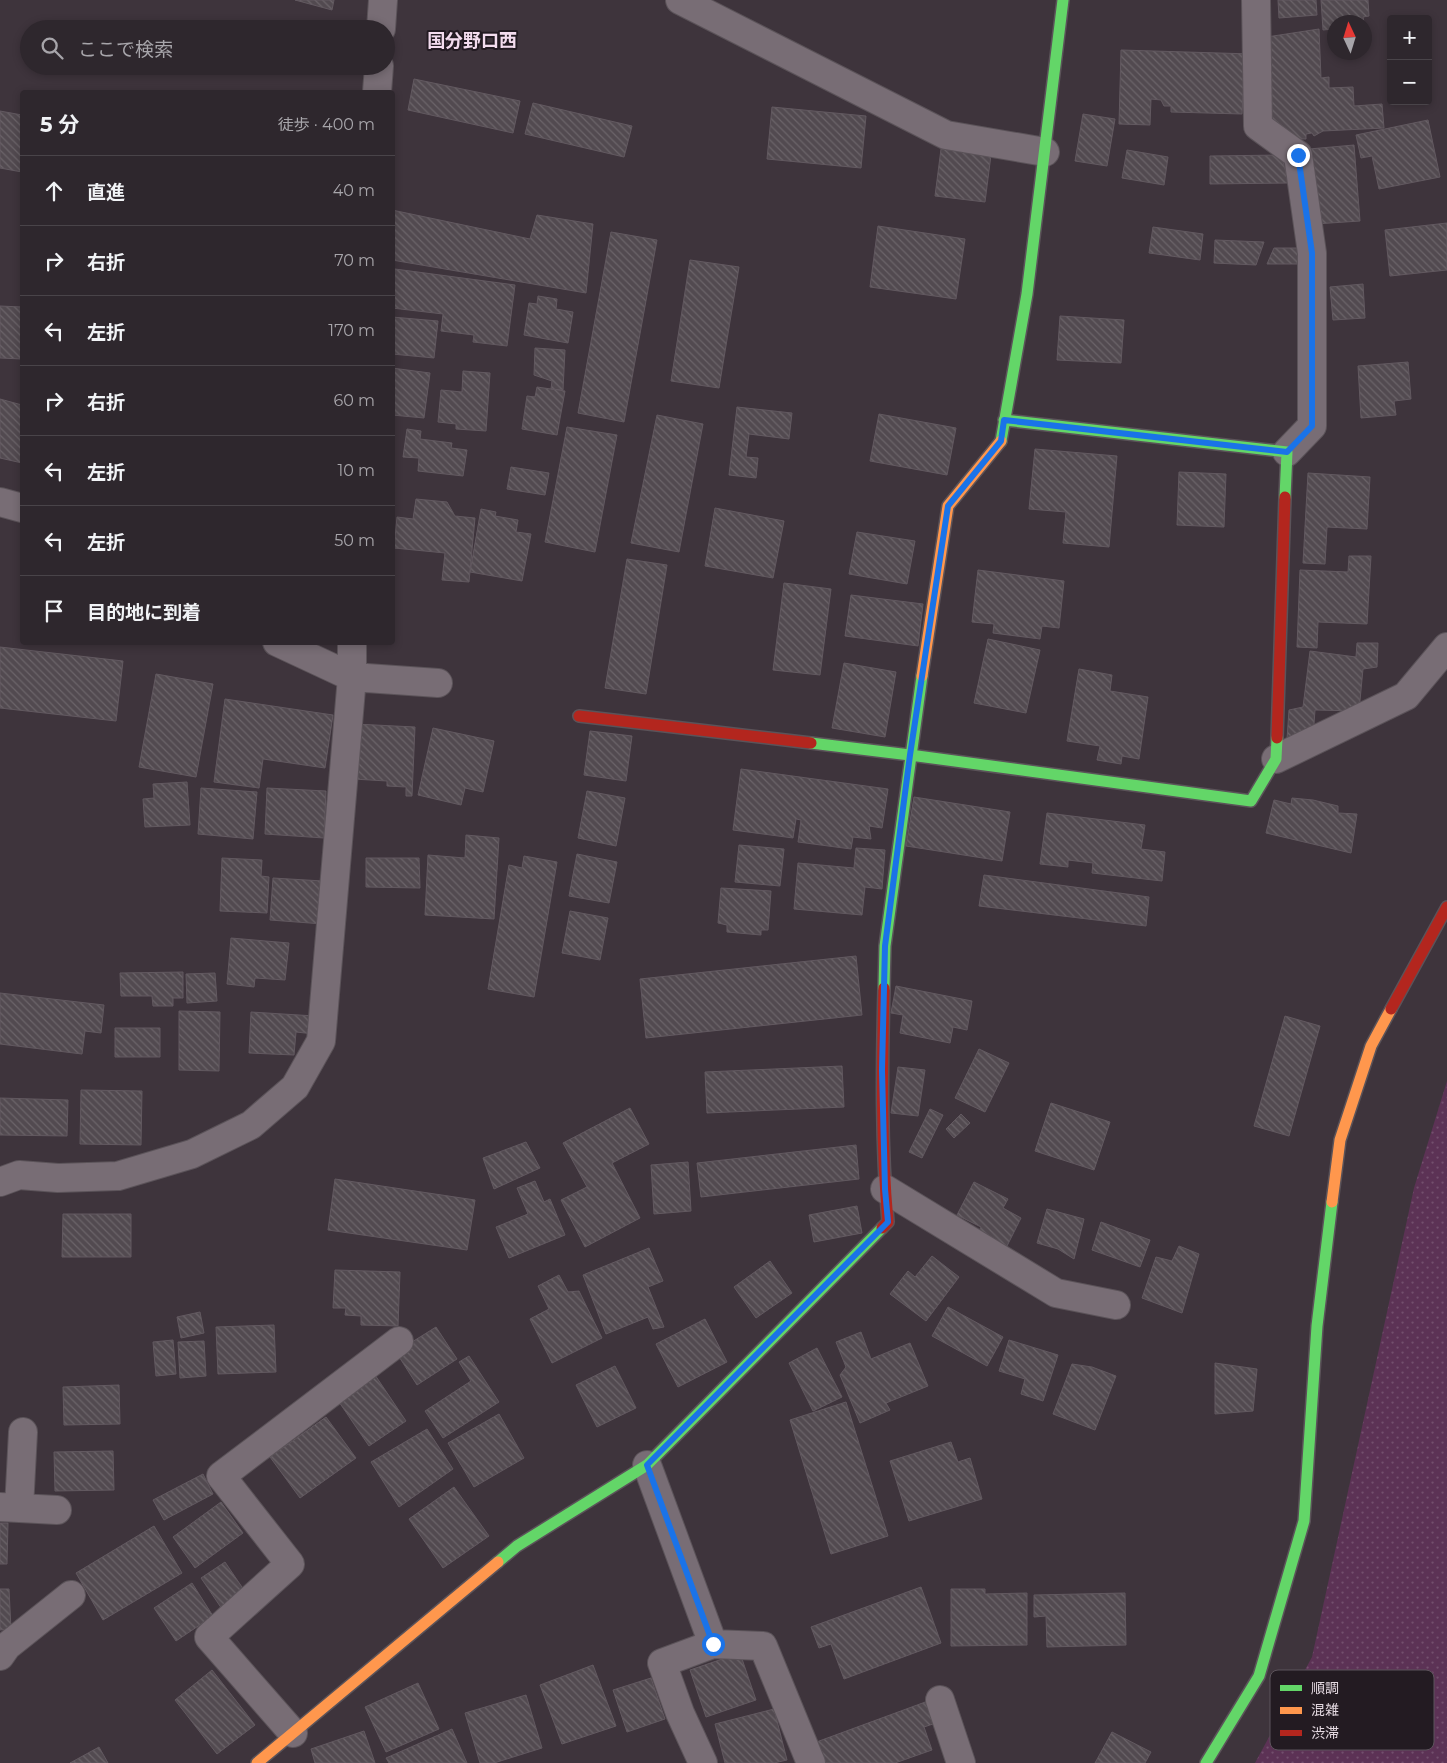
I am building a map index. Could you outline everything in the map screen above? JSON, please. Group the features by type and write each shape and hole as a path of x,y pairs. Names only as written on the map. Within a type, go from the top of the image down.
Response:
{"street":[{"path":"382,20 383,0"},
{"path":"680,0 946,135 1045,152"},
{"path":"257,1763 517,1546 647,1465 888,1222 885,1189 882,1070 885,946 910,755 948,506 1001,441 1027,294 1063,0"},
{"path":"579,716 910,755 1251,800 1276,759 1287,452 1312,426 1312,253 1298,155 1258,126 1256,0"},
{"path":"377,90 378,75"},
{"path":"1004,420 1287,452"},
{"path":"0,502 20,507"},
{"path":"284,645 352,676 438,683"},
{"path":"0,1182 19,1175 58,1178 118,1176 192,1154 251,1125 295,1087 321,1041 352,676 352,645"},
{"path":"1276,759 1406,696 1447,647"},
{"path":"1206,1763 1259,1676 1304,1521 1317,1326 1340,1140 1371,1046 1447,907"},
{"path":"885,1189 1056,1293 1116,1304"},
{"path":"293,1733 209,1637 290,1564 221,1476 399,1341"},
{"path":"23,1432 10,1508 57,1510"},
{"path":"647,1465 713,1644"},
{"path":"0,1656 7,1646 71,1595"},
{"path":"703,1763 680,1713 662,1663 713,1644 763,1646 811,1763"},
{"path":"940,1700 961,1763"}],"shaded area":[{"path":"1447,1081 1447,1763 1255,1763 1270,1735 1270,1750 1434,1750 1434,1670 1305,1670 1312,1657 1414,1188"}],"building":[{"path":"295,0 334,0 332,10"},
{"path":"1278,0 1316,0 1317,15 1279,18"},
{"path":"1321,0 1368,0 1369,15 1327,15 1327,30 1323,30"},
{"path":"1319,29 1321,78 1329,77 1329,88 1353,87 1354,106 1382,104 1384,128 1323,131 1314,136 1312,133 1306,134 1306,139 1280,138 1265,127 1260,38"},
{"path":"1121,50 1252,54 1251,94 1243,94 1242,114 1171,112 1171,106 1164,106 1161,100 1151,99 1150,125 1119,124"},
{"path":"414,79 520,101 513,133 408,110"},
{"path":"533,103 632,126 624,157 525,134"},
{"path":"772,107 866,116 861,168 767,159"},
{"path":"0,111 20,115 20,172 0,168"},
{"path":"1083,114 1115,119 1107,166 1075,161"},
{"path":"1428,120 1440,177 1379,189 1372,156 1361,158 1356,135"},
{"path":"1354,145 1360,221 1315,224 1309,149"},
{"path":"941,149 991,155 985,202 935,196"},
{"path":"1127,150 1168,157 1164,185 1122,178"},
{"path":"1281,155 1289,183 1210,184 1210,156"},
{"path":"395,211 530,239 537,215 593,224 586,293 395,261"},
{"path":"1447,223 1447,270 1390,276 1385,230"},
{"path":"878,226 965,239 956,299 870,287"},
{"path":"1153,227 1203,234 1200,260 1149,253"},
{"path":"611,232 657,240 624,422 578,413"},
{"path":"1215,240 1264,242 1256,265 1214,263"},
{"path":"1274,248 1304,248 1304,264 1267,264"},
{"path":"690,260 739,267 719,388 671,381"},
{"path":"395,269 515,285 507,346 473,342 474,335 441,331 443,314 395,308"},
{"path":"1363,284 1365,318 1333,320 1330,287"},
{"path":"538,296 557,299 556,309 573,312 568,343 524,335 529,303 537,304"},
{"path":"0,306 20,307 20,359 0,358"},
{"path":"1060,316 1124,320 1121,363 1057,360"},
{"path":"395,317 438,321 434,358 395,354"},
{"path":"535,348 565,350 563,390 551,389 552,381 534,375"},
{"path":"1408,362 1411,399 1394,401 1396,415 1361,418 1358,366"},
{"path":"395,368 430,373 424,418 395,415"},
{"path":"463,371 490,373 486,431 456,429 456,424 438,422 441,390 462,392"},
{"path":"537,387 565,391 557,435 522,429 527,396 535,397"},
{"path":"0,399 20,404 20,463 0,458"},
{"path":"737,407 792,413 789,439 749,434 746,457 758,458 756,478 729,475"},
{"path":"879,414 956,428 947,475 870,461"},
{"path":"657,415 703,424 679,552 631,543"},
{"path":"567,427 617,435 595,552 545,542"},
{"path":"407,429 421,431 420,439 452,443 451,448 467,450 463,476 418,471 419,458 403,457"},
{"path":"1035,449 1117,456 1109,547 1063,543 1066,512 1029,509"},
{"path":"511,467 549,473 545,495 507,489"},
{"path":"1179,472 1226,474 1224,527 1177,525"},
{"path":"1308,473 1370,477 1367,529 1327,527 1325,564 1303,563"},
{"path":"416,499 447,502 455,516 475,518 469,582 442,580 445,553 395,548 397,517 413,519"},
{"path":"715,508 784,521 773,578 705,566"},
{"path":"481,509 496,512 495,516 518,520 516,532 531,534 522,581 470,572"},
{"path":"857,532 915,541 907,584 849,574"},
{"path":"1349,556 1371,556 1367,624 1318,622 1317,648 1297,647 1300,570 1348,572"},
{"path":"627,559 667,565 646,694 605,688"},
{"path":"978,570 1064,581 1059,628 1042,626 1040,639 993,633 994,624 972,622"},
{"path":"784,583 831,589 820,675 773,670"},
{"path":"851,595 923,604 918,646 845,636"},
{"path":"988,639 1040,650 1026,713 974,703"},
{"path":"1357,643 1378,643 1377,667 1363,669 1359,711 1315,710 1313,738 1287,739 1289,710 1303,707 1310,651 1356,657"},
{"path":"0,647 123,661 116,721 0,708"},
{"path":"844,663 896,672 885,737 832,728"},
{"path":"1079,669 1112,675 1110,691 1148,697 1139,759 1122,756 1121,764 1097,760 1100,746 1067,741"},
{"path":"156,674 213,684 196,777 139,767"},
{"path":"225,699 333,715 325,768 263,759 259,788 214,782"},
{"path":"355,724 415,727 412,796 406,796 406,787 387,786 387,781 353,779"},
{"path":"433,728 494,741 483,792 465,788 461,805 418,795"},
{"path":"590,731 632,736 626,781 584,775"},
{"path":"741,769 888,789 882,828 869,826 871,839 853,837 851,849 798,842 801,820 796,819 793,838 733,830"},
{"path":"187,782 190,825 145,827 143,799 154,798 153,784"},
{"path":"201,788 257,792 253,839 198,834"},
{"path":"267,788 326,791 324,838 265,834"},
{"path":"587,791 625,798 616,846 578,838"},
{"path":"914,797 1010,812 1002,861 906,846"},
{"path":"1292,798 1313,800 1338,806 1338,813 1357,814 1351,853 1266,833 1274,800 1291,804"},
{"path":"1047,813 1145,825 1141,849 1165,852 1162,881 1092,873 1093,863 1068,860 1068,867 1040,864"},
{"path":"466,835 499,838 494,919 425,915 428,855 465,858"},
{"path":"739,845 784,849 780,886 735,882"},
{"path":"856,848 885,850 882,889 865,887 862,915 794,909 798,863 854,868"},
{"path":"577,854 617,862 609,903 569,896"},
{"path":"524,856 557,862 534,997 488,989 509,865 522,868"},
{"path":"222,858 262,860 261,876 269,877 267,913 220,911"},
{"path":"366,858 419,858 420,888 366,887"},
{"path":"984,875 1149,897 1146,926 979,906"},
{"path":"273,878 323,881 323,924 270,920"},
{"path":"721,888 771,891 768,930 761,930 761,935 727,932 727,925 718,923"},
{"path":"570,911 608,918 600,960 562,953"},
{"path":"231,938 289,943 285,980 255,978 254,987 227,984"},
{"path":"856,956 862,1015 646,1038 640,979"},
{"path":"183,972 183,998 173,998 173,1006 153,1006 152,996 121,996 120,973"},
{"path":"215,973 217,1001 187,1003 186,974"},
{"path":"896,986 972,1001 967,1030 953,1027 950,1043 900,1033 903,1015 891,1013"},
{"path":"0,993 104,1005 101,1033 85,1031 82,1054 0,1044"},
{"path":"179,1011 220,1012 219,1071 179,1070"},
{"path":"251,1012 315,1016 314,1034 296,1032 294,1055 249,1053"},
{"path":"1285,1016 1320,1026 1289,1136 1254,1126"},
{"path":"115,1028 160,1028 160,1057 115,1057"},
{"path":"979,1049 1009,1063 985,1112 955,1098"},
{"path":"842,1066 844,1107 707,1113 705,1072"},
{"path":"898,1067 925,1070 918,1116 891,1113"},
{"path":"81,1090 142,1091 141,1145 80,1144"},
{"path":"0,1098 68,1100 67,1136 0,1135"},
{"path":"1051,1103 1110,1122 1094,1170 1035,1151"},
{"path":"630,1108 649,1144 612,1163 640,1218 585,1247 561,1200 587,1187 563,1143"},
{"path":"930,1109 943,1115 922,1158 909,1152"},
{"path":"961,1114 970,1123 954,1138 946,1129"},
{"path":"526,1142 540,1168 494,1189 483,1158"},
{"path":"856,1145 859,1179 701,1197 697,1163"},
{"path":"688,1162 691,1211 654,1214 651,1165"},
{"path":"335,1179 475,1200 467,1250 328,1230"},
{"path":"535,1181 544,1202 550,1199 565,1235 509,1258 496,1227 528,1214 517,1188"},
{"path":"974,1182 1008,1199 1003,1208 1021,1218 1004,1252 976,1237 981,1227 957,1215"},
{"path":"857,1206 862,1233 814,1242 809,1215"},
{"path":"1047,1209 1084,1219 1074,1259 1058,1249 1037,1243"},
{"path":"63,1214 131,1214 131,1257 62,1257"},
{"path":"1101,1222 1150,1240 1140,1267 1092,1250"},
{"path":"1179,1246 1199,1254 1182,1313 1142,1298 1156,1257 1172,1261"},
{"path":"649,1248 663,1281 648,1287 664,1327 653,1329 648,1317 606,1334 583,1275"},
{"path":"932,1256 959,1277 926,1321 890,1294 908,1271 915,1277"},
{"path":"770,1261 792,1293 756,1318 734,1287"},
{"path":"335,1270 400,1272 398,1326 361,1325 361,1316 345,1315 346,1308 333,1308"},
{"path":"559,1275 568,1292 579,1291 602,1338 552,1363 530,1319 549,1309 538,1286"},
{"path":"948,1307 1003,1337 987,1366 932,1336"},
{"path":"200,1312 204,1333 181,1338 177,1317"},
{"path":"705,1319 727,1362 678,1387 656,1344"},
{"path":"274,1325 276,1372 218,1374 216,1327"},
{"path":"436,1327 457,1359 417,1385 396,1352"},
{"path":"861,1332 871,1359 910,1343 928,1386 886,1403 890,1410 860,1423 840,1375 846,1367 836,1342"},
{"path":"173,1340 176,1374 156,1376 153,1342"},
{"path":"1009,1340 1058,1355 1043,1401 1021,1394 1025,1379 999,1371"},
{"path":"204,1341 206,1376 180,1378 178,1342"},
{"path":"817,1348 842,1397 813,1411 789,1363"},
{"path":"469,1356 499,1402 443,1438 425,1411 471,1381 459,1362"},
{"path":"1215,1363 1257,1369 1253,1411 1215,1414"},
{"path":"1072,1364 1092,1367 1116,1376 1095,1430 1053,1414"},
{"path":"615,1366 636,1408 597,1427 576,1385"},
{"path":"373,1372 406,1421 369,1446 339,1402"},
{"path":"119,1385 120,1424 64,1425 63,1387"},
{"path":"846,1402 888,1536 831,1554 790,1420"},
{"path":"499,1414 524,1458 474,1487 448,1443"},
{"path":"326,1417 356,1458 300,1498 270,1457"},
{"path":"427,1429 453,1469 399,1507 371,1462"},
{"path":"951,1442 958,1462 970,1458 982,1499 909,1521 890,1461"},
{"path":"113,1451 114,1490 55,1491 54,1452"},
{"path":"203,1474 213,1494 164,1520 153,1500"},
{"path":"454,1487 489,1536 443,1568 409,1519"},
{"path":"221,1502 243,1533 195,1568 173,1537"},
{"path":"0,1523 8,1523 7,1564 0,1564"},
{"path":"154,1526 182,1573 103,1620 76,1573"},
{"path":"225,1562 246,1593 222,1609 201,1578"},
{"path":"192,1583 213,1616 176,1641 154,1608"},
{"path":"921,1587 941,1643 844,1679 831,1644 819,1648 811,1627"},
{"path":"0,1589 9,1589 11,1629 0,1630"},
{"path":"951,1589 985,1589 985,1594 1027,1593 1027,1645 951,1646"},
{"path":"1125,1593 1126,1645 1047,1647 1046,1616 1034,1617 1034,1595"},
{"path":"740,1653 756,1700 706,1717 690,1670"},
{"path":"593,1665 616,1726 562,1744 540,1685"},
{"path":"212,1670 255,1725 217,1754 175,1700"},
{"path":"651,1678 665,1719 627,1732 613,1690"},
{"path":"418,1683 439,1729 386,1752 365,1707"},
{"path":"526,1695 542,1748 494,1763 480,1763 465,1713"},
{"path":"928,1701 936,1723 924,1727 932,1750 895,1763 819,1763 811,1744"},
{"path":"774,1709 787,1760 774,1763 725,1763 715,1724"},
{"path":"452,1729 467,1763 389,1763 386,1758"},
{"path":"364,1731 375,1763 315,1763 311,1749"},
{"path":"1112,1732 1151,1752 1145,1763 1095,1763"},
{"path":"99,1747 108,1763 70,1763"}],"traffic: fast":[{"path":"1001,441 1027,294 1063,0"},
{"path":"1004,420 1287,452 1285,497"},
{"path":"884,988 885,946 922,676"},
{"path":"811,743 1251,801 1276,759 1277,738"},
{"path":"1206,1763 1259,1676 1304,1521 1317,1326 1332,1202"},
{"path":"498,1562 517,1546 647,1465 882,1228"}],"traffic: slow":[{"path":"922,676 948,506 1001,441"},
{"path":"1332,1202 1340,1140 1371,1046 1391,1009"},
{"path":"257,1763 498,1562"}],"traffic: jam":[{"path":"1277,738 1285,497"},
{"path":"579,716 811,743"},
{"path":"1391,1009 1447,907"},
{"path":"882,1228 888,1222 884,1164 884,988"}],"district":[{"name":"国分野口西","path":"472,41"}],"route":[{"path":"713,1644 647,1465 888,1222 885,1189 882,1070 885,946 910,755 948,506 1001,441 1004,420 1287,452 1312,426 1312,253 1298,155"}]}
